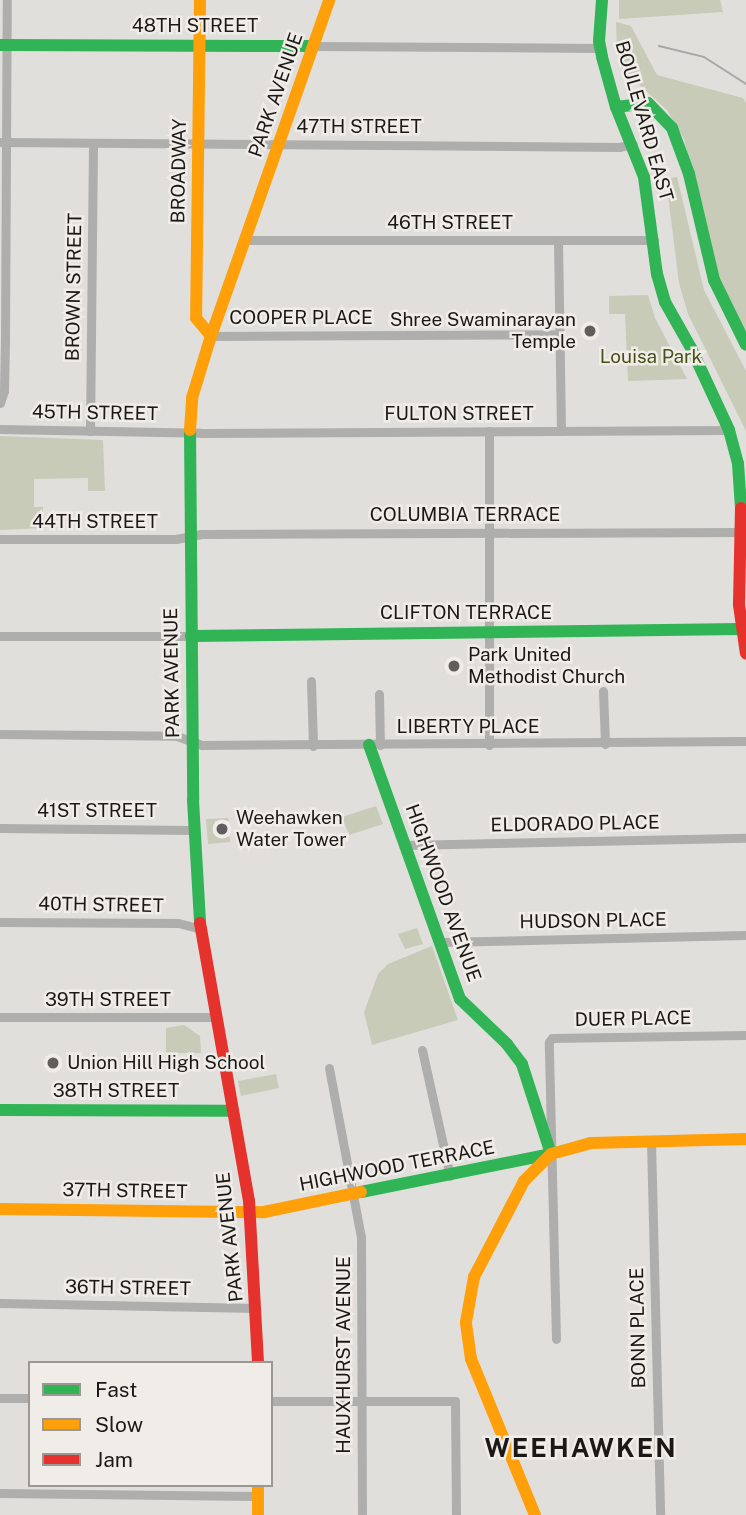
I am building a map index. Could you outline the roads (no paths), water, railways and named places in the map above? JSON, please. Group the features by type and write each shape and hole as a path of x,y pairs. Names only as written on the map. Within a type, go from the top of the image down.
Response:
{"street":[{"path":"0,403 4,391 3,44 7,0"},
{"name":"BROADWAY","path":"200,0 196,318 203,330 211,336"},
{"name":"PARK AVENUE","path":"258,1361 250,1212 197,907 189,537 190,433 192,398 211,336 329,0"},
{"name":"BOULEVARD EAST","path":"602,0 600,48 616,107 644,177 657,274 665,302 691,348 729,430 738,464 741,629 746,654"},
{"name":"48TH STREET","path":"3,44 600,48"},
{"path":"616,107 648,103 672,128 689,174 714,281 746,345"},
{"name":"47TH STREET","path":"4,142 619,147 633,144"},
{"name":"BROWN STREET","path":"90,431 93,143"},
{"name":"46TH STREET","path":"246,240 654,240"},
{"path":"558,240 561,431"},
{"name":"COOPER PLACE","path":"211,336 558,334"},
{"name":"45TH STREET","path":"0,429 190,433"},
{"name":"FULTON STREET","path":"190,433 729,430"},
{"path":"489,431 489,745"},
{"name":"COLUMBIA TERRACE","path":"189,537 201,534 741,532"},
{"name":"44TH STREET","path":"0,539 189,537"},
{"name":"CLIFTON TERRACE","path":"191,636 741,629"},
{"path":"0,636 191,636"},
{"path":"311,681 313,746"},
{"path":"603,691 605,744"},
{"path":"374,745 379,694"},
{"name":"LIBERTY PLACE","path":"0,734 177,736 202,745 489,745 746,741"},
{"name":"HIGHWOOD AVENUE","path":"374,745 405,845 466,1008 507,1044 522,1064 551,1154"},
{"name":"41ST STREET","path":"0,828 194,830"},
{"name":"ELDORADO PLACE","path":"405,845 746,838"},
{"name":"40TH STREET","path":"0,922 178,923 202,929"},
{"name":"HUDSON PLACE","path":"440,942 746,935"},
{"name":"39TH STREET","path":"0,1017 215,1017"},
{"name":"DUER PLACE","path":"551,1154 549,1042 552,1038 746,1035"},
{"path":"422,1050 450,1176"},
{"name":"HAUXHURST AVENUE","path":"329,1068 361,1237 362,1515"},
{"name":"38TH STREET","path":"0,1110 231,1111"},
{"path":"535,1515 471,1359 466,1314 471,1284 524,1181 551,1154 591,1143 746,1139"},
{"name":"BONN PLACE","path":"651,1140 660,1515"},
{"path":"551,1154 556,1339"},
{"name":"HIGHWOOD TERRACE","path":"250,1212 353,1195 551,1154"},
{"name":"37TH STREET","path":"0,1209 250,1212"},
{"name":"36TH STREET","path":"0,1303 256,1308"},
{"path":"0,1398 28,1398"},
{"path":"273,1401 455,1401 456,1515"},
{"path":"0,1493 258,1491 258,1515"}],"tram line":[{"path":"659,46 704,57 746,84"}],"place":[{"name":"Shree Swaminarayan Temple","path":"590,331"},
{"name":"Park United Methodist Church","path":"454,666"},
{"name":"Weehawken Water Tower","path":"222,829"},
{"name":"Union Hill High School","path":"53,1063"}],"district":[{"name":"WEEHAWKEN","path":"581,1448"}],"park label":[{"name":"Louisa Park","path":"651,357"}]}
